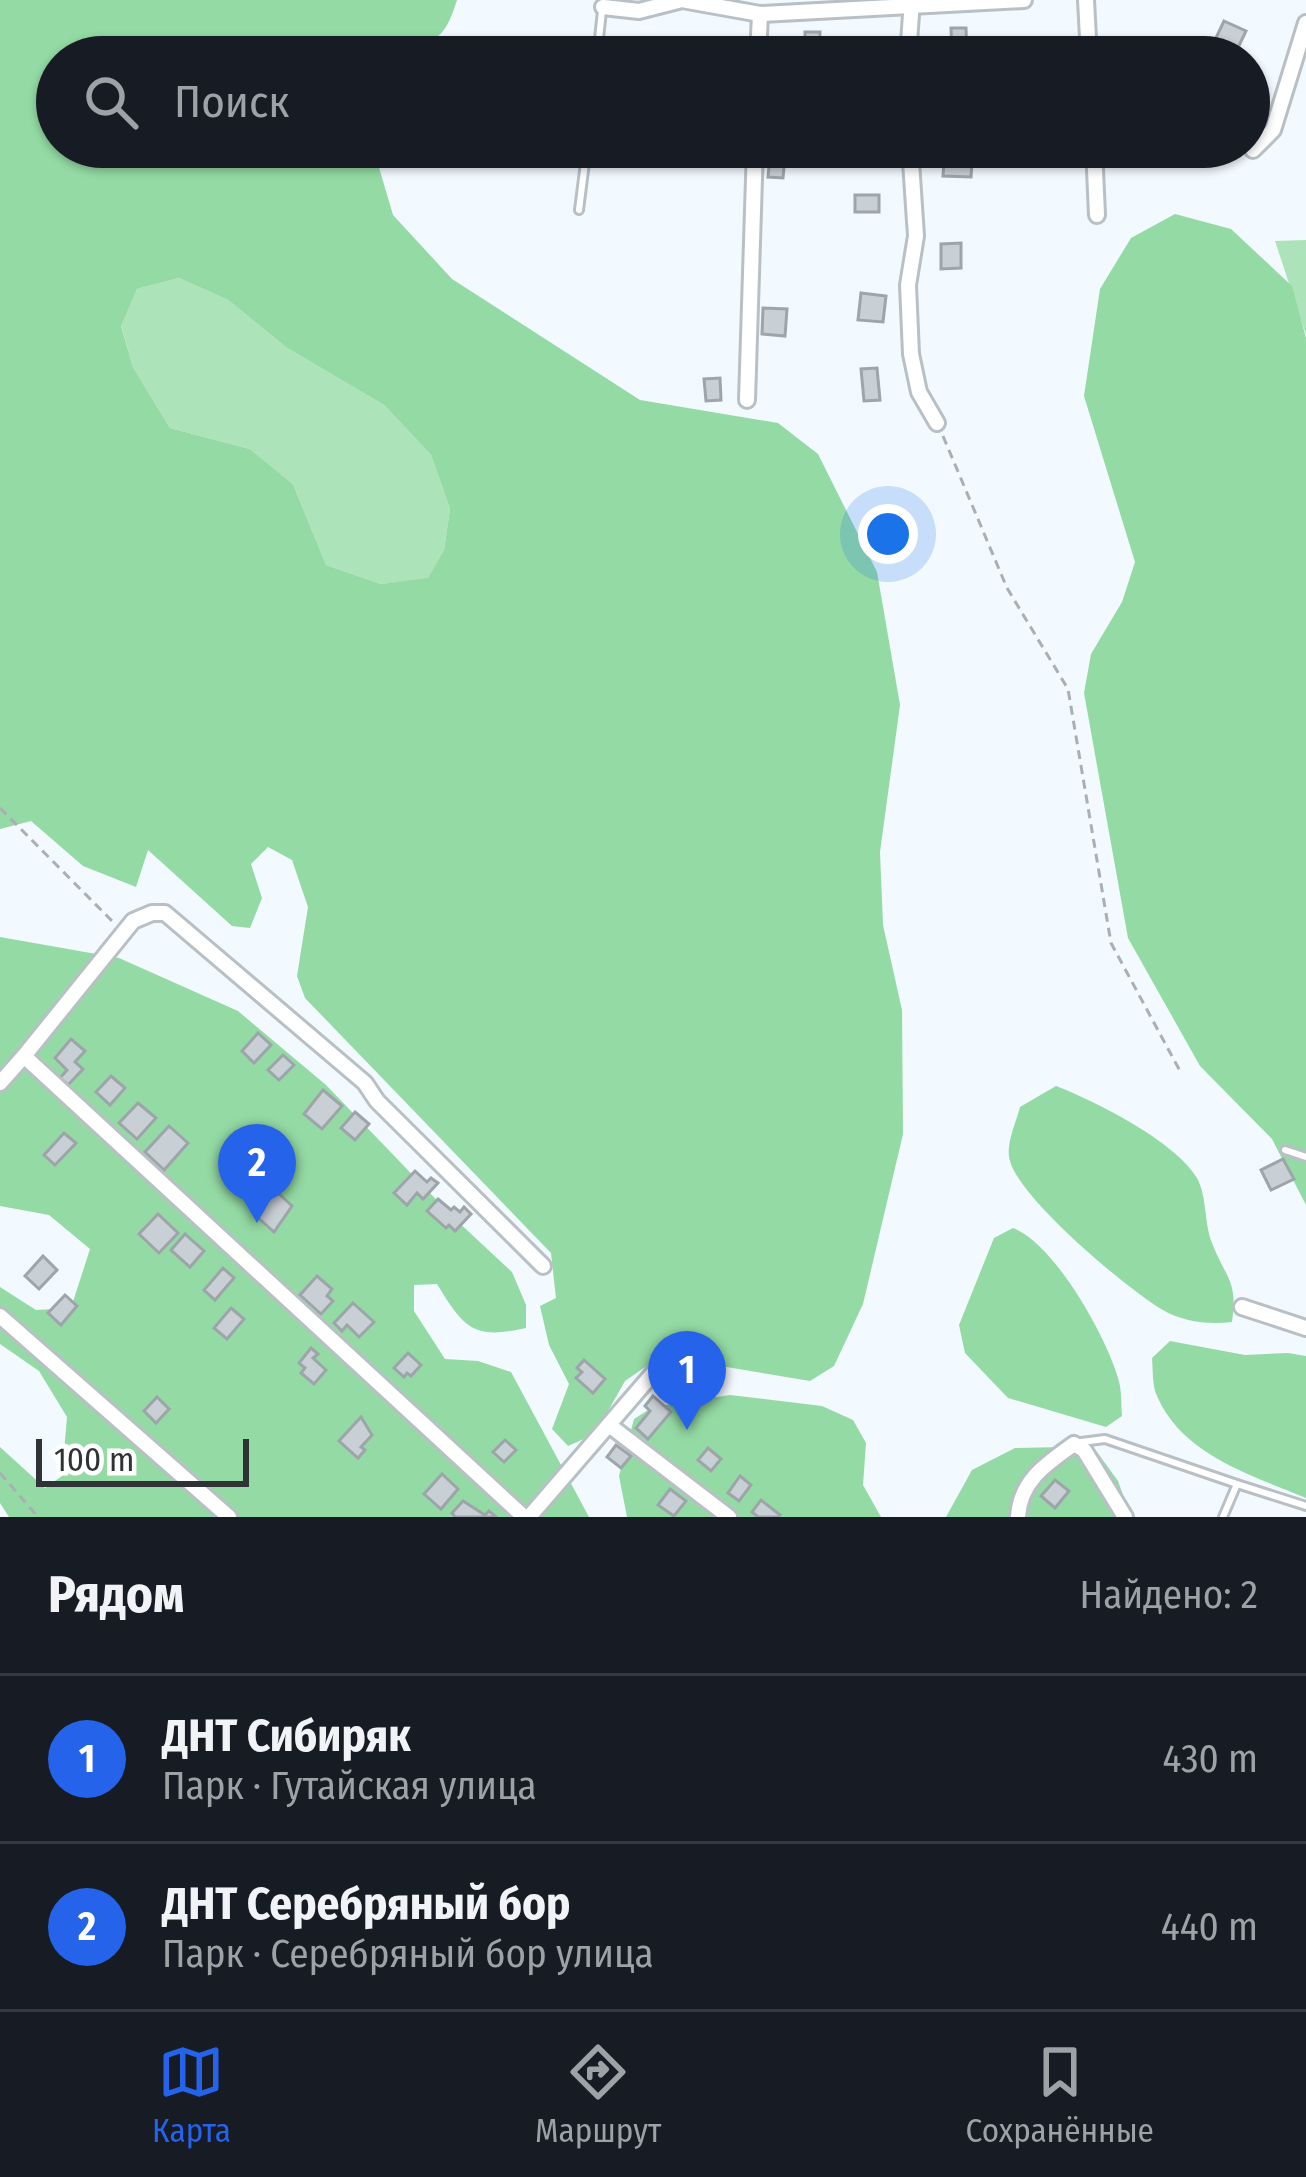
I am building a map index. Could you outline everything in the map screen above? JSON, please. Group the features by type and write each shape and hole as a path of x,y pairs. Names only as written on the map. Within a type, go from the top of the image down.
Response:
{"street":[{"path":"603,7 639,11 682,0 760,14 912,2 1024,0"},
{"path":"1086,0 1088,36"},
{"path":"910,36 912,2"},
{"path":"759,36 760,14"},
{"path":"1270,133 1306,23"},
{"path":"747,400 754,168"},
{"path":"911,168 916,236 908,285 911,354 919,392 937,423"},
{"path":"1095,168 1097,215"},
{"path":"0,1083 133,921 165,913 364,1083 376,1101 543,1266"},
{"path":"24,1056 526,1517 662,1363"},
{"path":"1242,1307 1306,1328"},
{"path":"0,1316 229,1517"},
{"path":"609,1425 729,1517"},
{"path":"1018,1517 1019,1496 1047,1463 1074,1444 1084,1450 1124,1517"}],"lane":[{"path":"600,36 603,7"},
{"path":"579,210 584,168"},
{"path":"1285,1150 1306,1157"},
{"path":"1074,1444 1106,1439 1306,1506"},
{"path":"1223,1517 1237,1484"}],"path":[{"path":"937,423 1007,588 1068,689 1111,943 1180,1071"},
{"path":"0,808 123,932"},
{"path":"0,1473 38,1517"}],"green space":[{"path":"0,0 457,0 448,24 437,36 36,36 36,168 379,168 393,215 452,279 640,400 778,423 818,454 877,572 900,705 880,852 883,925 902,1010 903,1134 863,1304 834,1366 810,1381 673,1358 655,1360 625,1381 595,1434 568,1446 552,1429 569,1384 549,1345 540,1306 556,1298 551,1253 305,998 297,976 308,907 292,860 268,847 251,864 262,898 250,928 232,926 148,850 136,887 83,866 31,821 0,829","holes":["179,278 228,300 287,348 384,405 431,455 450,509 444,550 428,578 381,584 326,565 293,484 250,449 170,428 133,367 121,326 137,289"]},
{"path":"1175,214 1231,229 1292,286 1306,338 1306,1205 1272,1139 1200,1066 1128,938 1084,693 1091,654 1122,602 1135,562 1084,396 1100,289 1131,238"},
{"path":"1306,240 1306,335 1275,241"},
{"path":"179,278 228,300 287,348 384,405 431,455 450,509 444,550 428,579 381,584 326,565 293,484 250,449 170,428 133,367 121,325 137,289"},
{"path":"0,937 119,958 238,1011 326,1085 512,1272 526,1305 526,1328 494,1332 472,1327 437,1284 414,1285 414,1311 445,1359 478,1361 511,1372 589,1517 9,1517 0,1503 0,1447 45,1488 62,1476 67,1417 39,1371 0,1344 0,1287 36,1310 71,1308 90,1249 49,1215 0,1206"},
{"path":"1056,1086 1153,1137 1197,1178 1209,1235 1232,1288 1232,1322 1196,1322 1161,1309 1076,1241 1018,1177 1009,1148 1020,1107"},
{"path":"1013,1228 1029,1237 1061,1271 1112,1360 1122,1416 1106,1427 1008,1398 965,1353 959,1325 994,1238"},
{"path":"1170,1341 1245,1355 1306,1356 1306,1498 1221,1461 1201,1449 1169,1417 1157,1396 1152,1358"},
{"path":"730,1395 822,1406 853,1420 866,1443 863,1485 881,1517 627,1517 619,1476 634,1419 653,1407"},
{"path":"1015,1448 1097,1452 1118,1481 1131,1517 946,1517 972,1470"}],"building":[{"path":"1224,21 1246,31 1244,36 1217,36"},
{"path":"951,28 966,28 966,36 951,36"},
{"path":"769,168 784,168 783,178 768,177"},
{"path":"944,168 972,168 971,177 943,176"},
{"path":"855,195 879,195 879,212 855,212"},
{"path":"961,243 961,268 941,269 941,244"},
{"path":"861,293 886,296 883,322 858,320"},
{"path":"763,308 787,309 785,336 762,334"},
{"path":"877,368 880,400 864,401 861,369"},
{"path":"720,378 721,400 706,401 704,379"},
{"path":"258,1033 271,1045 254,1063 242,1051"},
{"path":"71,1039 85,1051 75,1062 83,1069 68,1085 60,1078 67,1070 55,1058"},
{"path":"283,1055 294,1065 279,1080 268,1070"},
{"path":"111,1076 125,1088 110,1105 96,1092"},
{"path":"323,1090 342,1106 322,1129 304,1114"},
{"path":"138,1103 156,1118 137,1139 119,1123"},
{"path":"355,1112 369,1124 355,1140 341,1128"},
{"path":"169,1126 188,1143 164,1170 145,1152"},
{"path":"64,1133 76,1143 55,1165 44,1155"},
{"path":"1283,1159 1294,1179 1271,1190 1261,1170"},
{"path":"415,1171 427,1182 431,1178 438,1183 423,1199 417,1193 407,1205 394,1193"},
{"path":"276,1191 292,1206 274,1232 255,1215"},
{"path":"438,1199 451,1210 460,1212 464,1207 471,1214 455,1231 449,1225 446,1228 427,1211"},
{"path":"158,1214 178,1233 159,1253 139,1234"},
{"path":"185,1234 204,1251 190,1267 171,1250"},
{"path":"43,1256 57,1270 39,1289 25,1276"},
{"path":"223,1268 234,1278 215,1300 204,1290"},
{"path":"317,1276 332,1289 327,1296 333,1301 321,1314 300,1295"},
{"path":"65,1295 77,1306 61,1325 48,1313"},
{"path":"353,1303 374,1322 359,1337 347,1325 342,1331 334,1323"},
{"path":"231,1308 244,1319 227,1339 214,1328"},
{"path":"311,1348 318,1354 313,1358 326,1370 314,1384 301,1373 305,1368 299,1363"},
{"path":"408,1353 421,1365 404,1377 394,1368"},
{"path":"584,1360 605,1379 593,1393 576,1378"},
{"path":"653,1396 671,1412 648,1439 636,1428 650,1411 645,1406"},
{"path":"157,1397 169,1409 156,1423 144,1411"},
{"path":"361,1417 372,1435 358,1458 339,1441"},
{"path":"505,1440 516,1450 504,1462 493,1452"},
{"path":"616,1445 631,1456 621,1468 607,1457"},
{"path":"708,1448 721,1459 711,1471 698,1460"},
{"path":"442,1474 458,1489 441,1509 424,1494"},
{"path":"740,1476 751,1485 739,1501 728,1493"},
{"path":"1055,1480 1069,1491 1055,1508 1041,1496"},
{"path":"670,1489 686,1501 674,1516 658,1505"},
{"path":"761,1500 780,1515 758,1517 752,1512"},
{"path":"463,1501 496,1517 455,1517 452,1513"}],"place":[{"name":"ДНТ Серебряный бор","path":"257,1223"},
{"name":"ДНТ Сибиряк","path":"687,1430"}]}
